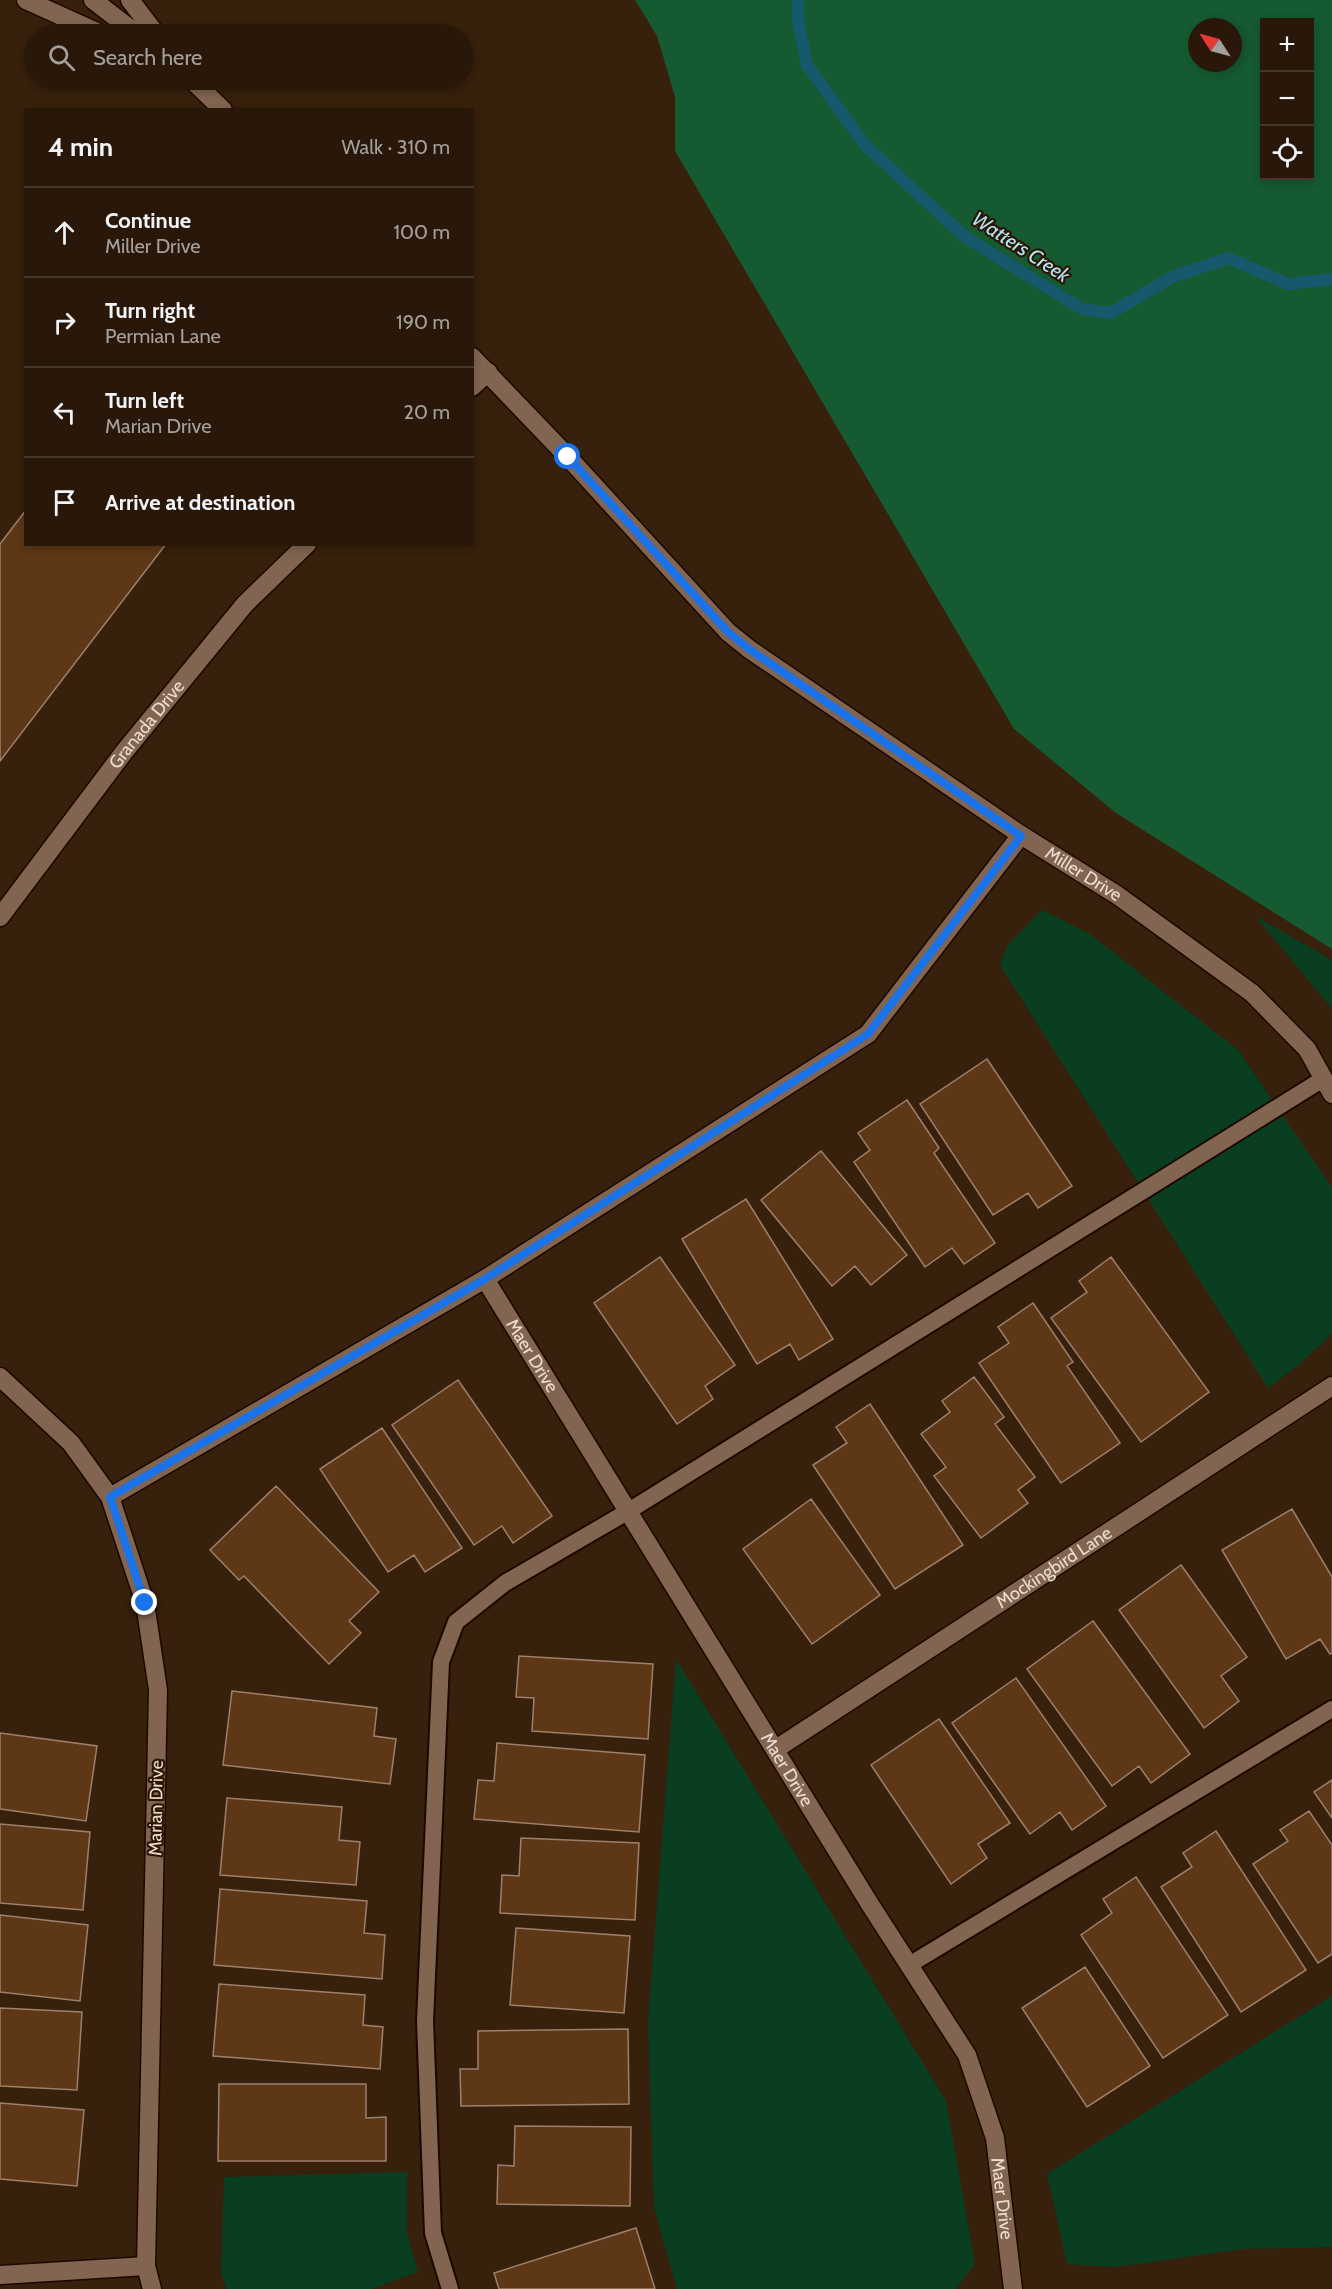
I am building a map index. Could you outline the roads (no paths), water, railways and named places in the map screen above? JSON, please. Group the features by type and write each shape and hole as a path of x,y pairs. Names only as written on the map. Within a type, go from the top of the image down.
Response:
{"street":[{"path":"26,0 79,24"},
{"path":"93,0 124,24"},
{"path":"130,0 148,24"},
{"path":"202,90 221,108"},
{"name":"Miller Drive","path":"474,359 728,632 749,649 1021,836 1117,895 1252,993 1307,1049 1328,1087"},
{"path":"474,385 488,372"},
{"name":"Granada Drive","path":"0,917 124,752 245,604 305,546"},
{"path":"110,1497 485,1279 868,1034 1021,836"},
{"name":"Maer Drive","path":"485,1279 627,1512 967,2055 995,2138 1013,2289"},
{"name":"Marian Drive","path":"0,1377 71,1443 110,1497 145,1603 158,1690 146,2266 152,2289"},
{"name":"Mockingbird Lane","path":"776,1749 1332,1386"},
{"path":"0,2275 146,2266"}],"lane":[{"path":"450,2289 433,2233 425,2021 441,1662 456,1622 505,1583 627,1512 1328,1087"},
{"path":"909,1965 1332,1709"}],"waterway":[{"name":"Watters Creek","path":"798,0 798,20 807,65 865,145 965,237 1082,309 1111,313 1172,277 1228,258 1288,284 1332,279"}]}
